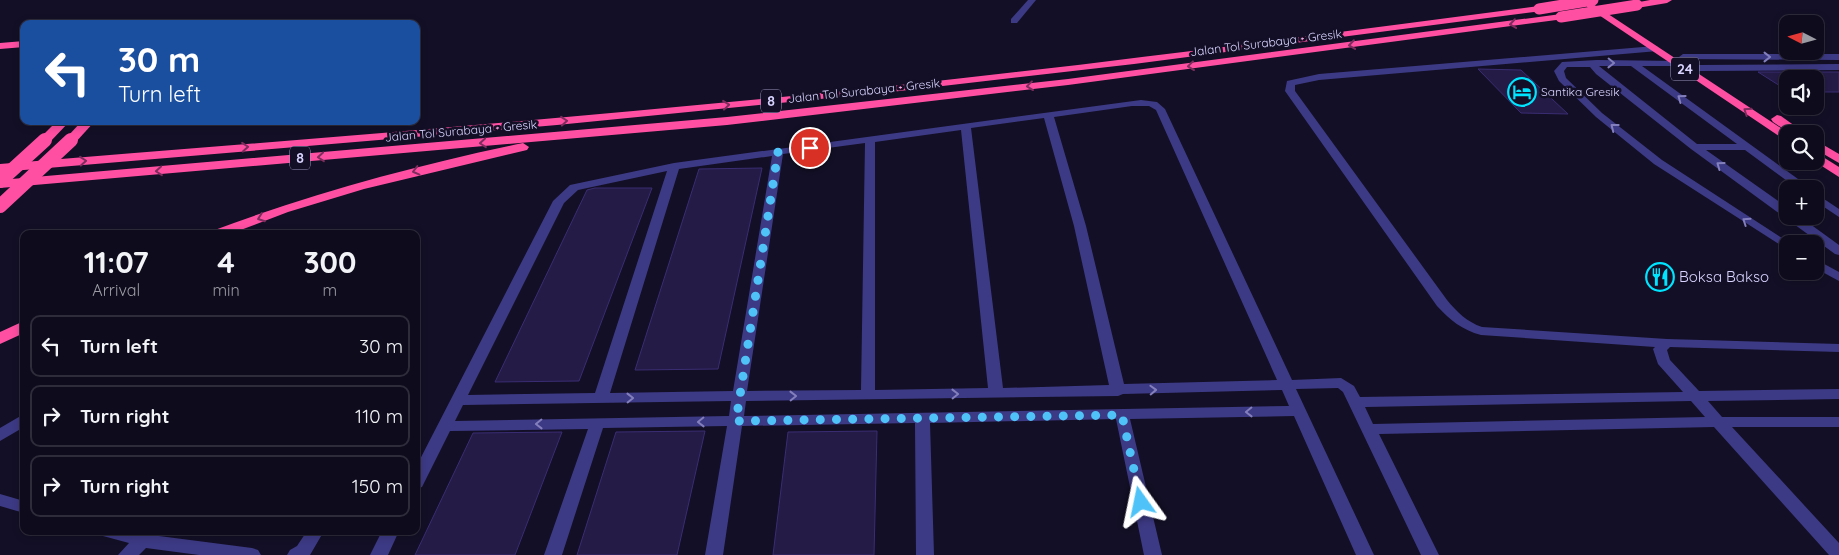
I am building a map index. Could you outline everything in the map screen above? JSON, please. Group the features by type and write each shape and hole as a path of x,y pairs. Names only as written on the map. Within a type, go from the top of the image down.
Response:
{"highway":[{"name":"24","path":"1583,0 1655,49 1700,68 1786,125"},
{"name":"24","path":"1595,0 1779,132"},
{"name":"Jalan Tol Surabaya - Gresik","path":"0,168 599,118 890,89 1079,68 1539,9 1595,0"},
{"name":"Jalan Tol Surabaya - Gresik","path":"0,183 737,120 1068,82 1561,17 1667,0"},
{"path":"0,46 20,44"},
{"path":"0,51 20,50"},
{"path":"0,183 60,125"},
{"path":"0,206 85,125"},
{"path":"228,230 305,202 369,183 463,159 601,132"},
{"path":"1824,150 1839,159"},
{"path":"1824,162 1839,172"},
{"path":"0,339 20,328"}],"street":[{"path":"1014,21 1032,0"},
{"path":"1655,49 1319,77 1290,83 1290,91 1442,303 1467,327 1481,331 1667,343 1839,348"},
{"path":"1779,240 1658,162 1599,115 1562,79 1559,71 1565,64 1839,57"},
{"path":"1633,63 1793,180"},
{"path":"1594,64 1599,72 1695,147 1779,208"},
{"path":"1700,68 1839,67"},
{"path":"420,475 562,197 574,187 674,166 1128,104 1152,103 1159,106 1365,555"},
{"path":"1048,115 1080,226 1118,391"},
{"path":"966,126 996,393"},
{"path":"868,395 870,140"},
{"path":"1695,147 1749,147"},
{"path":"714,555 778,152"},
{"path":"601,398 674,166"},
{"path":"1824,203 1839,214"},
{"path":"1803,225 1839,251"},
{"path":"1824,268 1839,277"},
{"path":"1667,343 1660,350 1662,361 1839,555"},
{"path":"459,400 1118,391 1344,384 1356,402 1430,555"},
{"path":"1356,402 1839,394"},
{"path":"446,426 1298,411"},
{"path":"1122,415 1153,555"},
{"path":"922,418 925,555"},
{"path":"0,436 20,422"},
{"path":"1368,429 1718,422 1839,422"},
{"path":"553,555 597,423"},
{"path":"0,500 20,506"},
{"path":"296,555 303,551 313,535"},
{"path":"379,555 390,535"},
{"path":"127,555 148,536 252,555"}],"building":[{"name":"Santika Gresik","path":"1478,69 1521,70 1568,114 1521,113"},
{"path":"1758,72 1779,72 1779,85"},
{"path":"1824,72 1839,72 1839,92 1824,92"},
{"path":"762,168 718,369 635,370 699,169"},
{"path":"595,188 652,188 579,381 495,382 587,190"},
{"path":"705,431 677,555 577,555 616,432"},
{"path":"877,431 874,555 773,555 788,432"},
{"path":"562,432 515,555 415,555 473,433"}],"place":[{"name":"Santika Gresik","path":"1522,92"},
{"name":"Boksa Bakso","path":"1660,277"}],"route":[{"path":"810,148 778,152 736,421 1122,415 1141,502"}]}
